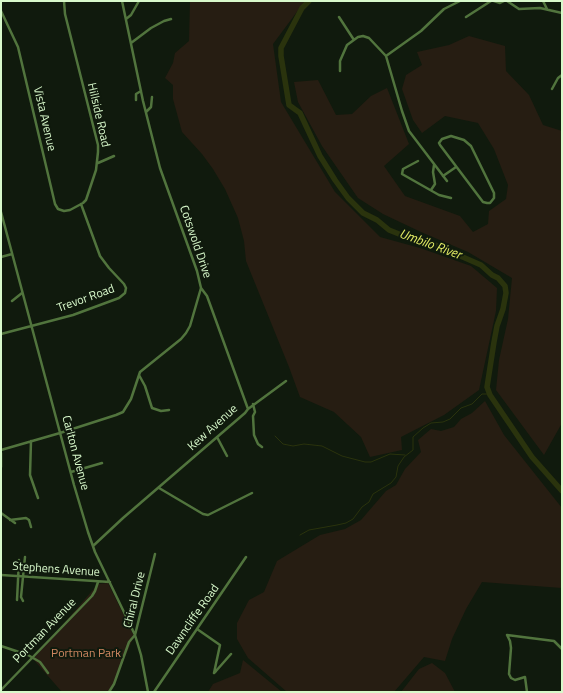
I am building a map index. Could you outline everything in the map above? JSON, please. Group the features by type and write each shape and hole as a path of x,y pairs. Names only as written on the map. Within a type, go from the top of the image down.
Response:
{"street":[{"name":"Hillside Road","path":"64,1 68,27 98,145 97,163 88,197 81,204"},
{"name":"Cotswold Drive","path":"122,1 141,91 160,168 200,282 200,288 190,326 186,333 145,367 139,374"},
{"path":"126,19 131,15 139,1"},
{"path":"386,56 421,31 444,9 460,1"},
{"path":"466,17 491,1"},
{"path":"494,1 500,3 506,1 519,9 547,9 562,12"},
{"path":"542,1 547,9"},
{"name":"Vista Avenue","path":"1,11 18,47 55,204 58,209 64,211 70,210 81,204"},
{"path":"339,16 354,40"},
{"path":"131,43 151,28 171,19"},
{"path":"340,70 340,61 347,45 354,40 367,36 386,56 407,127 447,181"},
{"path":"552,89 558,78 562,75"},
{"path":"136,100 136,94 141,91"},
{"path":"146,112 151,107 152,97"},
{"path":"456,136 464,140 470,146 494,193 494,198 490,203 483,202 456,167 440,145 440,141 444,137 456,136"},
{"path":"97,163 114,156"},
{"path":"418,161 402,169 402,174 442,197 451,198"},
{"path":"430,190 435,181 433,172 434,164"},
{"path":"443,176 456,167"},
{"name":"Trevor Road","path":"1,334 73,315 119,298 125,293 126,288 124,284 100,256 81,204"},
{"name":"Carlton Avenue","path":"1,212 60,433 93,546 135,635 141,655 148,692"},
{"path":"1,257 12,254"},
{"name":"Kew Avenue","path":"93,546 248,409 207,296 200,288"},
{"path":"12,301 22,292"},
{"path":"139,374 145,386 152,408 161,411 169,410"},
{"path":"1,466 1,451 123,412 132,399 139,374"},
{"path":"248,409 286,381"},
{"path":"253,404 255,410 253,416 254,435 258,444 262,447"},
{"path":"217,437 228,456"},
{"path":"31,441 30,475 38,498"},
{"path":"71,472 102,463"},
{"path":"159,488 203,514 208,515 252,493"},
{"path":"1,513 15,523"},
{"path":"10,520 26,518 29,520 31,527"},
{"name":"Chiral Drive","path":"109,692 114,684 129,642 135,635 155,554"},
{"path":"23,600 21,597 25,557"},
{"name":"Dawncliffe Road","path":"154,692 246,557"},
{"path":"17,600 19,560"},
{"name":"Stephens Avenue","path":"1,576 110,582"},
{"name":"Portman Avenue","path":"1,690 92,596 96,590 98,582"},
{"path":"197,629 220,645 214,673 231,654"},
{"path":"527,692 526,678 524,677 515,680 510,676 509,656 511,648 507,635 554,641 562,649"},
{"path":"1,646 28,655 40,662 48,673"}],"green space":[{"path":"190,1 305,1 273,44 281,102 335,192 380,237 420,248 471,266 497,288 496,311 479,390 444,415 401,437 402,450 370,457 361,437 334,412 300,397 246,261 244,241 238,218 225,189 213,169 202,154 182,132 173,99 173,85 165,78 173,63 175,53 189,41"},
{"path":"469,36 505,46 506,71 529,95 543,125 562,131 562,423 544,455 496,390 499,360 508,319 512,278 468,252 383,214 358,198 322,146 298,102 294,82 318,80 336,115 352,114 371,96 387,88 409,144 384,166 405,196 460,216 473,232 488,224 489,211 506,199 508,185 494,149 478,123 445,116 422,133 413,120 402,89 406,75 422,65 417,52 449,45"},
{"path":"485,401 504,435 562,508 562,588 482,582 466,609 452,639 445,661 424,657 394,692 287,692 248,658 237,639 237,623 249,600 264,592 277,561 320,535 345,529 361,520 386,491 396,485 405,469 421,452 418,440 431,429 441,431 454,427 461,419 472,413"},
{"name":"Portman Park","path":"108,583 134,636 112,688 108,692 62,692 33,659 98,584"},
{"path":"243,660 282,692 208,692 213,684 240,673"},
{"path":"432,663 445,673 455,692 401,692 419,669"}],"waterway":[{"name":"Umbilo River","path":"309,1 302,8 281,48 289,105 300,113 320,156 335,180 348,198 363,213 377,220 389,230 433,244 481,265 492,275 498,278 505,286 506,293 503,309 497,326 487,387 490,395 532,457 562,491"},
{"path":"300,535 309,530 346,523 353,519 362,507 369,502 373,494 391,483 396,477 398,466 404,457 413,450 413,437 431,423 443,422 450,419 461,408 472,404 482,394 487,394 489,392"},
{"path":"275,436 283,444 293,446 304,444 322,446 342,456 365,462 371,462 390,454 405,455"}]}
